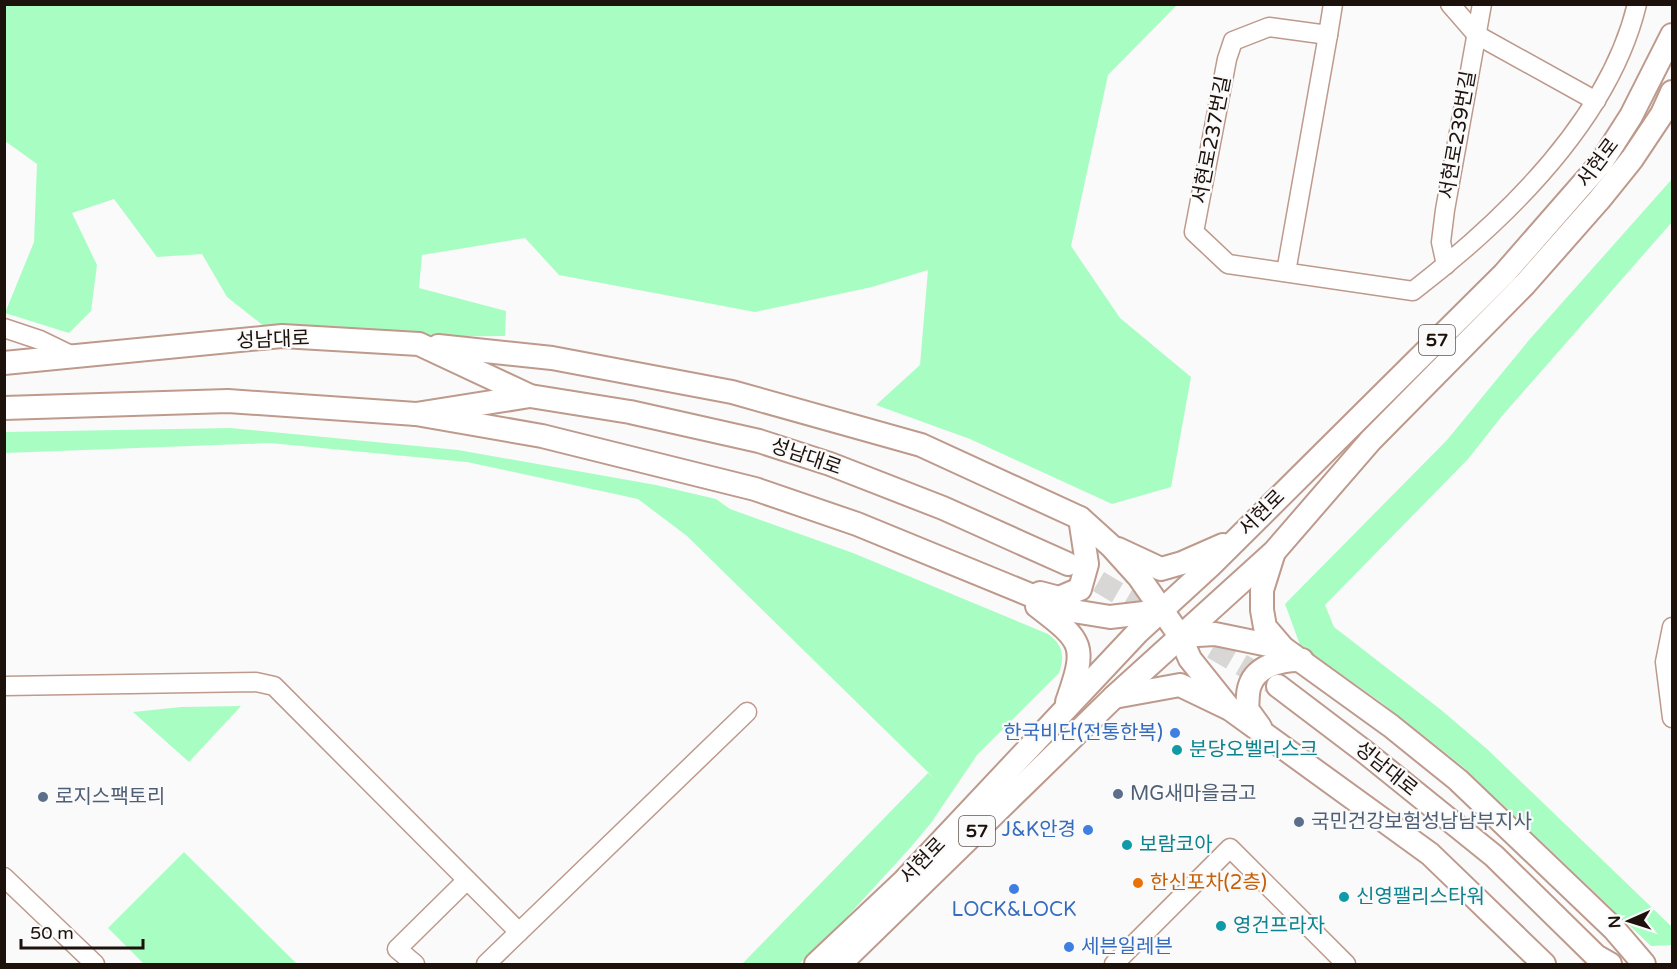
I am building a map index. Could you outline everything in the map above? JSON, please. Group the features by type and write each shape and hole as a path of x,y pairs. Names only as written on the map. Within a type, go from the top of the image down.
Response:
{"main road":[{"name":"서현로","path":"816,964 904,881 1161,611 1504,274 1593,172 1631,116 1672,35"},
{"name":"서현로","path":"840,964 1114,697 1274,552 1371,440 1525,284 1599,200 1632,159 1662,114 1672,92"},
{"name":"성남대로","path":"4,363 282,336 419,344 530,396 630,412 759,441 830,464 943,508 1068,564"},
{"path":"419,344 585,364 732,392 921,445 1080,518 1111,546 1139,577 1180,636 1190,660 1230,709"},
{"name":"성남대로","path":"4,408 228,401 416,414 530,396"},
{"path":"416,414 542,436 755,489 857,524 1067,610 1110,617 1161,611"},
{"path":"1012,586 1059,598 1080,589 1087,564 1080,518"},
{"path":"1111,546 1161,569 1205,554 1238,537"},
{"path":"1274,552 1262,590 1262,610 1265,627 1283,648 1302,660 1458,780 1614,928 1644,964"},
{"path":"1012,586 1069,630 1078,645 1081,656 1065,710"},
{"path":"1180,636 1215,634 1283,648"},
{"path":"1263,731 1247,710 1250,684 1269,665 1286,659 1302,660"},
{"path":"1114,697 1180,686 1230,709 1430,854 1544,964"},
{"name":"성남대로","path":"1278,686 1365,752 1494,856 1602,962"}],"street":[{"path":"1286,272 1333,4"},
{"path":"1450,4 1477,35 1596,101"},
{"name":"서현로239번길","path":"1446,265 1441,242 1444,210 1482,4"},
{"path":"1446,265 1501,216 1551,160 1596,101 1629,38 1637,4"},
{"name":"서현로237번길","path":"1328,35 1269,27 1233,41 1227,59 1194,232 1228,264 1413,291 1446,265"},
{"path":"4,328 40,340 75,357"},
{"path":"1672,627 1665,662 1672,718"},
{"path":"4,687 256,682 274,686 519,932"},
{"path":"486,964 747,712"},
{"path":"1114,964 1230,848 1346,964"},
{"path":"4,878 95,964"},
{"path":"415,964 397,949 467,880"}],"green space":[{"path":"5,5 1177,5 1108,75 1071,246 1120,318 1191,377 1171,487 1112,504 970,439 876,405 920,365 928,270 872,287 755,312 559,275 525,238 422,255 419,288 506,311 505,336 358,337 270,331 227,297 202,254 157,257 114,199 72,213 97,265 91,311 69,333 5,313 34,242 37,164 5,141"},
{"path":"1672,179 1672,222 1502,416 1468,459 1325,605 1334,627 1440,709 1487,749 1672,927 1672,945 1651,946 1462,766 1382,703 1300,645 1285,604 1447,440 1529,340"},
{"path":"231,428 458,450 656,485 716,499 730,509 853,553 1048,634 1060,647 1061,667 1059,673 977,755 931,823 910,848 846,918 799,964 742,964 928,773 935,779 687,536 638,499 467,462 270,443 5,453 5,432"},
{"path":"241,706 189,762 133,712 181,707"},
{"path":"184,852 297,964 144,964 108,928"}],"tunnel":[{"path":"1070,565 1278,686"}],"place":[{"name":"한국비단(전통한복)","path":"1175,733"},
{"name":"분당오벨리스크","path":"1177,750"},
{"name":"MG새마을금고","path":"1118,794"},
{"name":"로지스팩토리","path":"43,797"},
{"name":"국민건강보험성남남부지사","path":"1299,822"},
{"name":"J&K안경","path":"1088,830"},
{"name":"보람코아","path":"1127,845"},
{"name":"한신포차(2층)","path":"1138,883"},
{"name":"LOCK&LOCK","path":"1014,889"},
{"name":"신영팰리스타워","path":"1344,897"},
{"name":"영건프라자","path":"1221,926"},
{"name":"세븐일레븐","path":"1069,947"}]}
